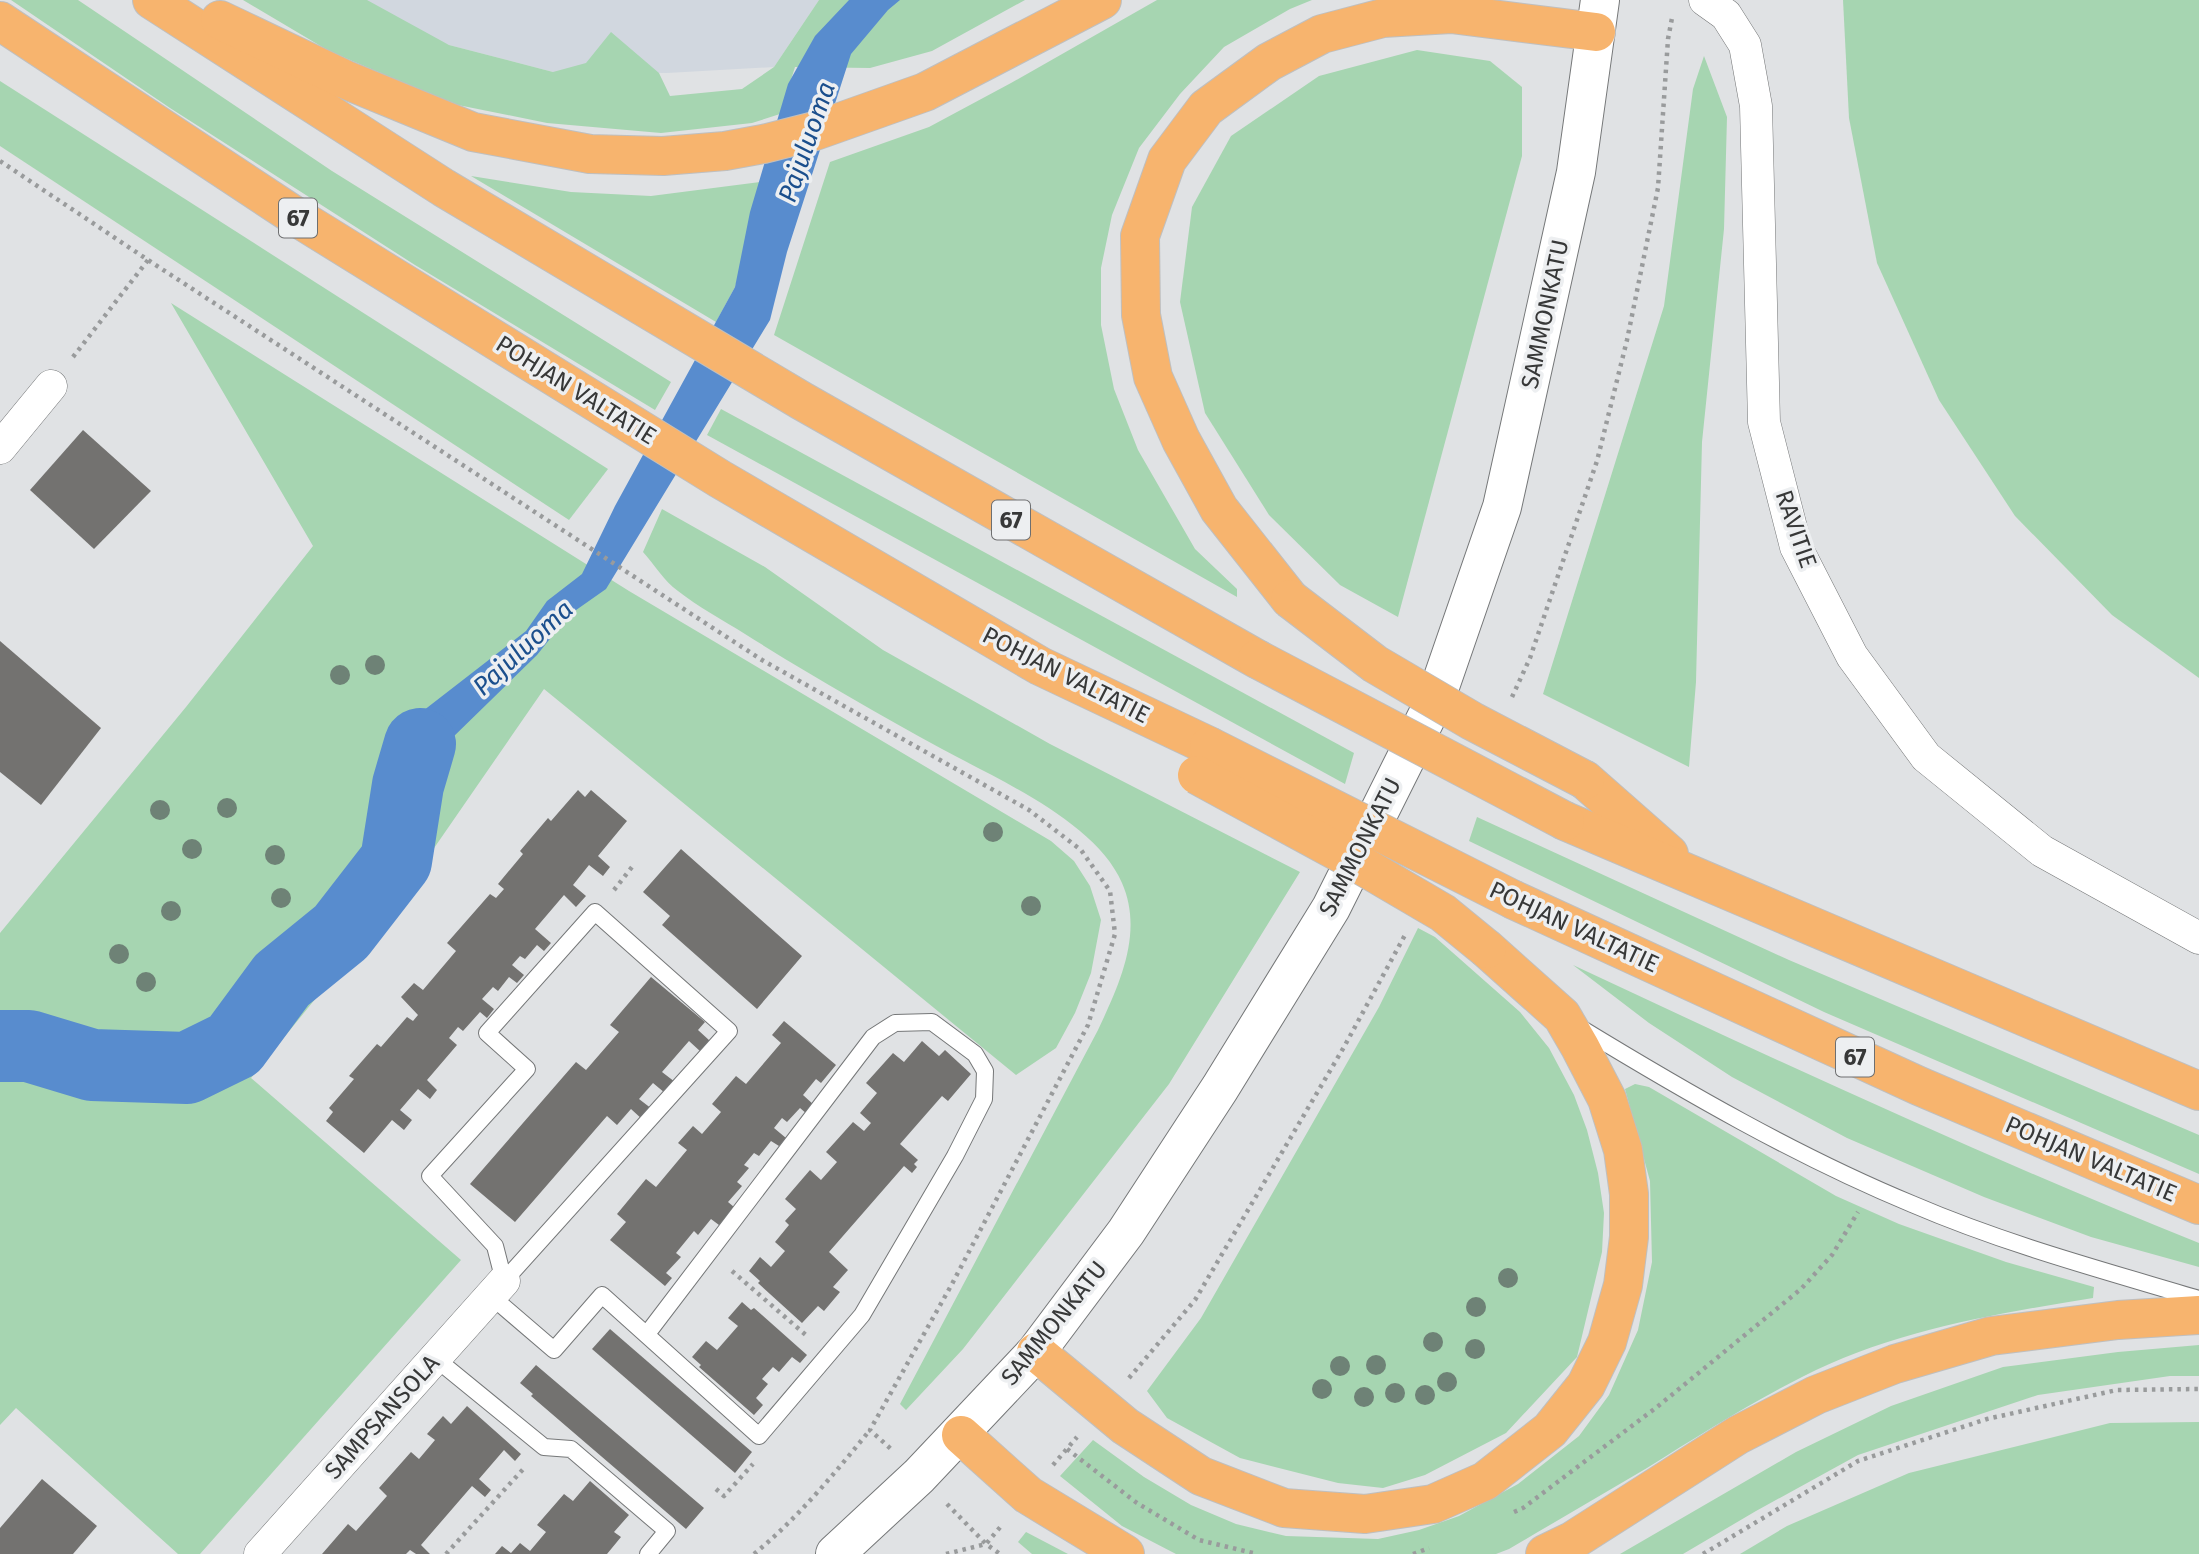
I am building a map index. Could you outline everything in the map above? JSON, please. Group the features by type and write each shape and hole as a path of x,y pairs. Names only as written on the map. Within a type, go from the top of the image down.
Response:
{"highway":[{"name":"67","path":"152,0 444,188 655,314 1257,659 1565,821 2199,1091"},
{"path":"179,0 344,79 473,132 590,154 663,156 763,145 857,117 925,92 1102,0"},
{"path":"1598,16 1451,14 1383,18 1322,34 1269,62 1206,108 1167,160 1140,236 1141,316 1153,377 1181,440 1219,509 1290,599 1374,664 1472,721 1585,780 1695,876"},
{"name":"POHJAN VALTATIE","path":"0,21 298,218 720,479 1203,761 1919,1086 2199,1205"},
{"path":"1036,1352 1125,1426 1201,1476 1284,1508 1365,1514 1433,1504 1485,1480 1550,1430 1586,1385 1607,1342 1623,1285 1629,1237 1629,1195 1623,1150 1607,1100 1562,1016 1443,913 1344,855 1203,761"},
{"path":"1545,1554 1572,1541 1738,1435 1816,1395 1895,1364 1991,1336 2118,1320 2199,1315"},
{"path":"961,1435 1028,1494 1125,1554"}],"main road":[{"name":"SAMMONKATU","path":"835,1554 961,1435 1036,1352 1126,1232 1220,1088 1331,908 1436,698 1502,507 1576,172 1598,16"}],"street":[{"name":"RAVITIE","path":"1721,5 1745,46 1756,106 1764,422 1796,547 1852,656 1926,757 2042,851 2199,938"},
{"path":"0,448 51,386"},
{"name":"SAMPSANSOLA","path":"260,1554 498,1288"}],"lane":[{"path":"498,1288 729,1031 595,912 487,1033 527,1069 430,1176 495,1246 498,1288 554,1350 602,1295 759,1436 862,1315 955,1156 984,1098 985,1071 975,1054 932,1023 895,1023 873,1037 647,1334"},
{"path":"1562,1016 1648,1069 1833,1169 1869,1185 2007,1241 2199,1299"},
{"path":"435,1358 544,1447 571,1449 667,1531 648,1554"}],"path":[{"path":"0,161 644,583"},
{"path":"51,386 148,260"},
{"path":"1512,1513 1543,1494 1657,1408 1801,1289 1832,1255 1854,1222 1869,1185"},
{"path":"710,1252 828,1353"},
{"path":"1703,1554 1858,1461 1987,1419 2118,1390 2199,1389"},
{"path":"754,1554 779,1534 870,1430"},
{"path":"716,1489 724,1496 764,1452 759,1436"},
{"path":"446,1554 544,1447"},
{"path":"1067,1449 1136,1503 1199,1540 1257,1554"},
{"path":"1413,1554 1436,1544"}],"shaded area":[{"path":"346,0 819,0 774,67 667,73 553,72 449,45"}],"green space":[{"path":"11,0 78,0 332,171 671,382 655,410 415,265 170,108"},
{"path":"243,0 367,0 449,45 553,72 586,63 611,32 659,73 670,96 742,89 774,67 819,0 1025,0 932,51 870,68 795,67 780,114 752,123 661,133 547,123 453,104 329,51"},
{"path":"1157,0 1312,0 1290,9 1224,47 1180,94 1139,148 1112,215 1101,268 1101,325 1114,389 1138,450 1195,549 1237,589 1237,597 774,335 830,162 929,127"},
{"path":"1843,0 2199,0 2199,678 2112,615 2015,516 1939,400 1877,263 1849,118"},
{"path":"1417,50 1490,61 1522,87 1522,156 1398,617 1340,585 1269,515 1205,413 1180,302 1192,207 1231,136 1319,76"},
{"path":"1704,56 1727,117 1724,229 1702,442 1696,682 1689,767 1543,694 1664,306 1693,89"},
{"path":"0,81 608,469 569,520 0,146"},
{"path":"471,176 571,192 651,196 768,181 735,287 716,322"},
{"path":"171,303 629,591 1051,841 1074,861 1090,886 1101,920 1091,973 1075,1013 1056,1048 1016,1075 544,689 412,880 251,1078 461,1260 200,1554 178,1554 16,1408 0,1425 0,933 186,707 313,546"},
{"path":"721,409 1354,753 1345,784 707,435"},
{"path":"662,509 765,567 883,650 1050,744 1300,872 1169,1084 963,1349 906,1410 900,1404 1106,1013 1121,977 1130,940 1128,902 1122,883 1109,861 1069,822 1017,789 818,679 702,608 673,587 643,552"},
{"path":"1477,817 1789,960 2199,1135 2199,1174 1824,1012 1469,841"},
{"path":"1418,928 1435,937 1520,1012 1549,1048 1574,1095 1587,1130 1598,1173 1604,1213 1602,1252 1577,1357 1506,1433 1425,1475 1383,1488 1338,1483 1240,1458 1167,1418 1147,1391 1201,1318 1379,1007"},
{"path":"1573,965 1962,1143 2199,1243 2199,1267 2091,1237 1984,1197 1847,1138 1732,1077 1649,1023"},
{"path":"1635,1084 1649,1087 1836,1196 1899,1224 2006,1262 2094,1287 2093,1298 1944,1326 1836,1361 1763,1398 1509,1549 1496,1554 1176,1554 1122,1526 1060,1476 1093,1440 1144,1477 1191,1505 1236,1524 1286,1536 1378,1539 1419,1530 1459,1516 1518,1484 1579,1436 1609,1395 1638,1330 1652,1262 1650,1181 1625,1089"},
{"path":"2199,1345 2199,1376 2170,1376 2038,1395 1858,1455 1683,1554 1620,1554 1796,1452 1891,1406 2003,1367"},
{"path":"2199,1422 2199,1554 1740,1554 1787,1526 1909,1473 2110,1423"},
{"path":"1026,1532 1068,1554 1032,1554 1018,1542"}],"water":[{"path":"849,0 900,0 888,10 851,54 787,252 770,320 606,589 569,615 537,655 449,741 430,785 421,830 381,848 392,760 419,714 526,631 547,601 582,574 615,506 735,287 750,212 788,84 815,36"}],"building":[{"path":"83,430 151,491 94,549 30,490"},
{"path":"0,641 101,728 41,805 0,772"},
{"path":"578,790 585,797 591,790 627,821 598,856 610,867 603,876 589,865 573,885 586,896 576,907 564,895 535,929 551,943 544,951 537,945 525,959 520,956 512,965 524,975 517,983 509,977 498,991 493,987 482,999 494,1009 487,1018 480,1012 463,1031 458,1027 449,1038 457,1045 427,1080 437,1090 430,1099 418,1089 400,1110 412,1120 404,1130 392,1120 364,1153 326,1121 333,1112 329,1108 354,1079 349,1076 377,1044 381,1047 407,1017 413,1021 418,1015 401,997 414,983 423,990 456,951 447,943 490,894 496,898 504,889 498,884 523,854 520,851 548,818 551,821"},
{"path":"681,849 802,956 757,1009 662,925 670,916 643,892"},
{"path":"651,977 705,1022 698,1030 710,1041 701,1052 689,1041 662,1072 675,1082 665,1093 653,1083 639,1099 652,1109 643,1120 631,1109 617,1125 607,1116 515,1222 470,1184 576,1062 586,1070 619,1032 610,1025"},
{"path":"784,1021 836,1065 821,1083 816,1079 803,1095 814,1105 807,1114 800,1108 787,1122 782,1118 774,1128 786,1138 779,1146 771,1141 759,1156 754,1153 744,1165 749,1168 737,1182 742,1186 728,1202 734,1207 719,1225 711,1219 698,1235 694,1231 676,1253 681,1257 666,1273 672,1278 665,1286 610,1240 626,1222 617,1214 646,1179 656,1187 687,1150 678,1143 693,1126 702,1134 721,1112 712,1104 736,1076 746,1084 781,1043 772,1035"},
{"path":"922,1041 939,1056 945,1050 971,1074 948,1101 942,1096 900,1144 918,1160 914,1164 917,1167 912,1173 904,1166 829,1252 848,1270 833,1287 840,1292 824,1311 818,1306 802,1323 758,1283 760,1281 749,1271 760,1257 771,1267 785,1251 775,1242 789,1225 785,1221 796,1209 785,1199 810,1170 821,1180 837,1162 826,1152 853,1122 864,1131 871,1123 860,1113 877,1093 866,1083 893,1053 904,1062"},
{"path":"742,1302 751,1310 754,1308 807,1355 800,1363 792,1357 779,1372 773,1367 762,1379 768,1384 756,1398 763,1405 754,1415 699,1367 701,1365 692,1357 706,1341 717,1350 738,1326 728,1318"},
{"path":"610,1329 752,1452 735,1473 592,1349"},
{"path":"536,1365 704,1508 686,1529 531,1396 533,1394 520,1383"},
{"path":"467,1406 521,1454 515,1461 504,1450 479,1479 491,1490 485,1497 472,1486 421,1545 430,1554 416,1554 410,1550 406,1554 322,1554 348,1524 356,1531 387,1496 379,1488 411,1452 419,1459 435,1440 427,1434 443,1416 451,1424"},
{"path":"42,1479 97,1526 73,1554 0,1554 0,1528"},
{"path":"590,1481 629,1515 614,1532 621,1537 607,1554 495,1554 502,1546 511,1553 520,1543 530,1551 546,1532 537,1525 564,1494 573,1501"}],"waterway":[{"name":"Pajuluoma","path":"0,1046 29,1046 92,1065 187,1068 234,1045 282,980 341,932 396,861 408,785 420,744"}]}
